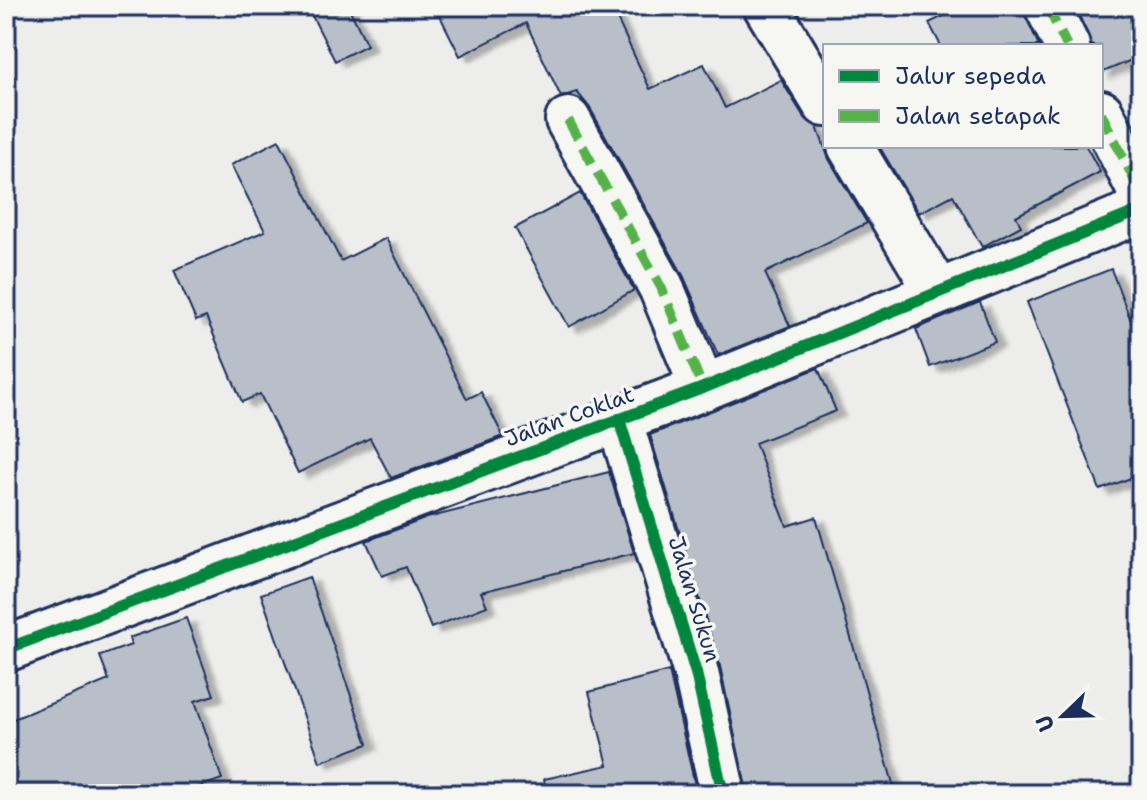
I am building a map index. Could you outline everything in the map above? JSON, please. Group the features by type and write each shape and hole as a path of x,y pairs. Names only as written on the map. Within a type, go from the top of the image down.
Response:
{"street":[{"path":"766,6 823,101"},
{"path":"1047,6 1066,44"},
{"path":"1103,117 1141,193"},
{"path":"568,120 661,287 703,388"},
{"path":"851,148 937,291"},
{"name":"Jalan Coklat","path":"6,649 703,388 1141,210"},
{"name":"Jalan Sukun","path":"619,419 696,673 723,794"}],"building":[{"path":"307,6 348,6 367,45 335,61"},
{"path":"435,6 611,6 650,89 704,64 725,108 781,80 804,117 817,127 823,148 867,223 765,273 790,326 718,355 683,275 590,108 577,92 561,97 526,23 460,56"},
{"path":"964,6 1022,6 1038,44 940,44 929,23"},
{"path":"1075,6 1141,6 1141,56 1103,72 1103,44 1091,44"},
{"path":"279,140 341,261 386,238 467,399 481,392 503,436 391,478 370,438 298,473 260,394 242,402 206,317 196,321 174,270 265,231 231,165"},
{"path":"880,148 1087,148 1100,172 1016,216 1021,226 982,247 953,195 919,213"},
{"path":"580,193 634,290 569,327 515,228"},
{"path":"1111,269 1141,347 1141,474 1100,490 1027,302"},
{"path":"980,302 995,342 930,367 916,329"},
{"path":"818,368 836,411 755,443 787,526 816,517 896,794 747,794 720,666 650,435"},
{"path":"609,472 634,553 481,592 487,606 431,628 406,567 382,576 366,541 427,518"},
{"path":"309,577 368,744 320,762 261,594"},
{"path":"186,618 214,695 195,701 222,779 180,794 6,794 6,722 109,680 100,656 131,645 129,638"},
{"path":"669,671 697,794 546,794 544,779 608,765 589,692"}],"marked path":[{"path":"1047,6 1066,44"},
{"path":"1103,117 1141,193"},
{"path":"568,120 661,287 703,388"}],"cycle path":[{"path":"6,649 703,388 1141,210"},
{"path":"619,419 696,673 723,794"}]}
